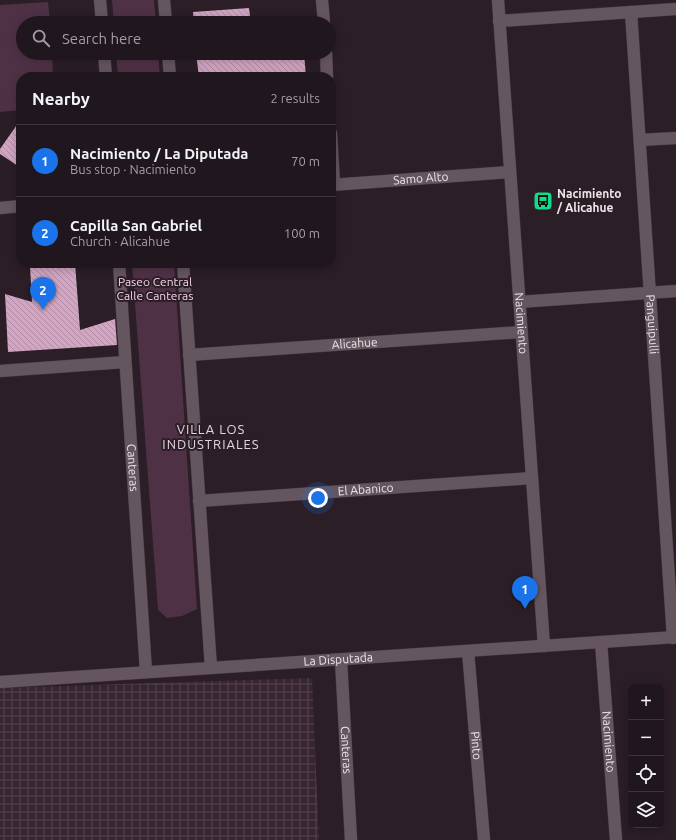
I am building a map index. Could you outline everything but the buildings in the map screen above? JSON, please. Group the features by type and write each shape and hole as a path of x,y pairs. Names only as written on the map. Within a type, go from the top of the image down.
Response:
{"street":[{"path":"100,0 101,16"},
{"path":"164,0 165,16"},
{"path":"322,0 323,16"},
{"name":"Nacimiento","path":"498,0 544,646"},
{"path":"499,21 676,9"},
{"name":"Panguipulli","path":"631,12 675,637"},
{"path":"105,60 106,72"},
{"path":"169,60 170,72"},
{"path":"326,60 327,72"},
{"path":"640,140 676,138"},
{"name":"Samo Alto","path":"336,184 510,172"},
{"path":"0,208 16,206"},
{"name":"Canteras","path":"118,268 146,672"},
{"path":"183,268 211,668"},
{"path":"520,302 676,291"},
{"name":"Alicahue","path":"189,355 521,332"},
{"path":"0,371 125,362"},
{"name":"El Abanico","path":"199,501 532,478"},
{"name":"La Disputada","path":"0,682 675,637"},
{"name":"Nacimiento","path":"601,642 616,840"},
{"name":"Pinto","path":"468,651 484,840"},
{"name":"Canteras","path":"341,660 351,840"}],"shaded area":[{"path":"312,678 319,840 0,840 0,688"}],"green space":[{"path":"112,0 154,0 155,16 113,16"},
{"path":"48,2 49,16 16,16 16,60 52,60 53,72 16,72 16,110 0,112 0,5"},
{"path":"117,60 159,60 160,72 118,72"},
{"name":"Paseo Central Calle Canteras","path":"132,268 174,268 197,609 182,616 167,618 158,610"}],"place":[{"name":"Nacimiento / Alicahue","path":"543,201"},
{"name":"Capilla San Gabriel","path":"43,310"},
{"name":"Nacimiento / La Diputada","path":"525,609"}],"district":[{"name":"VILLA LOS INDUSTRIALES","path":"211,436"}]}
